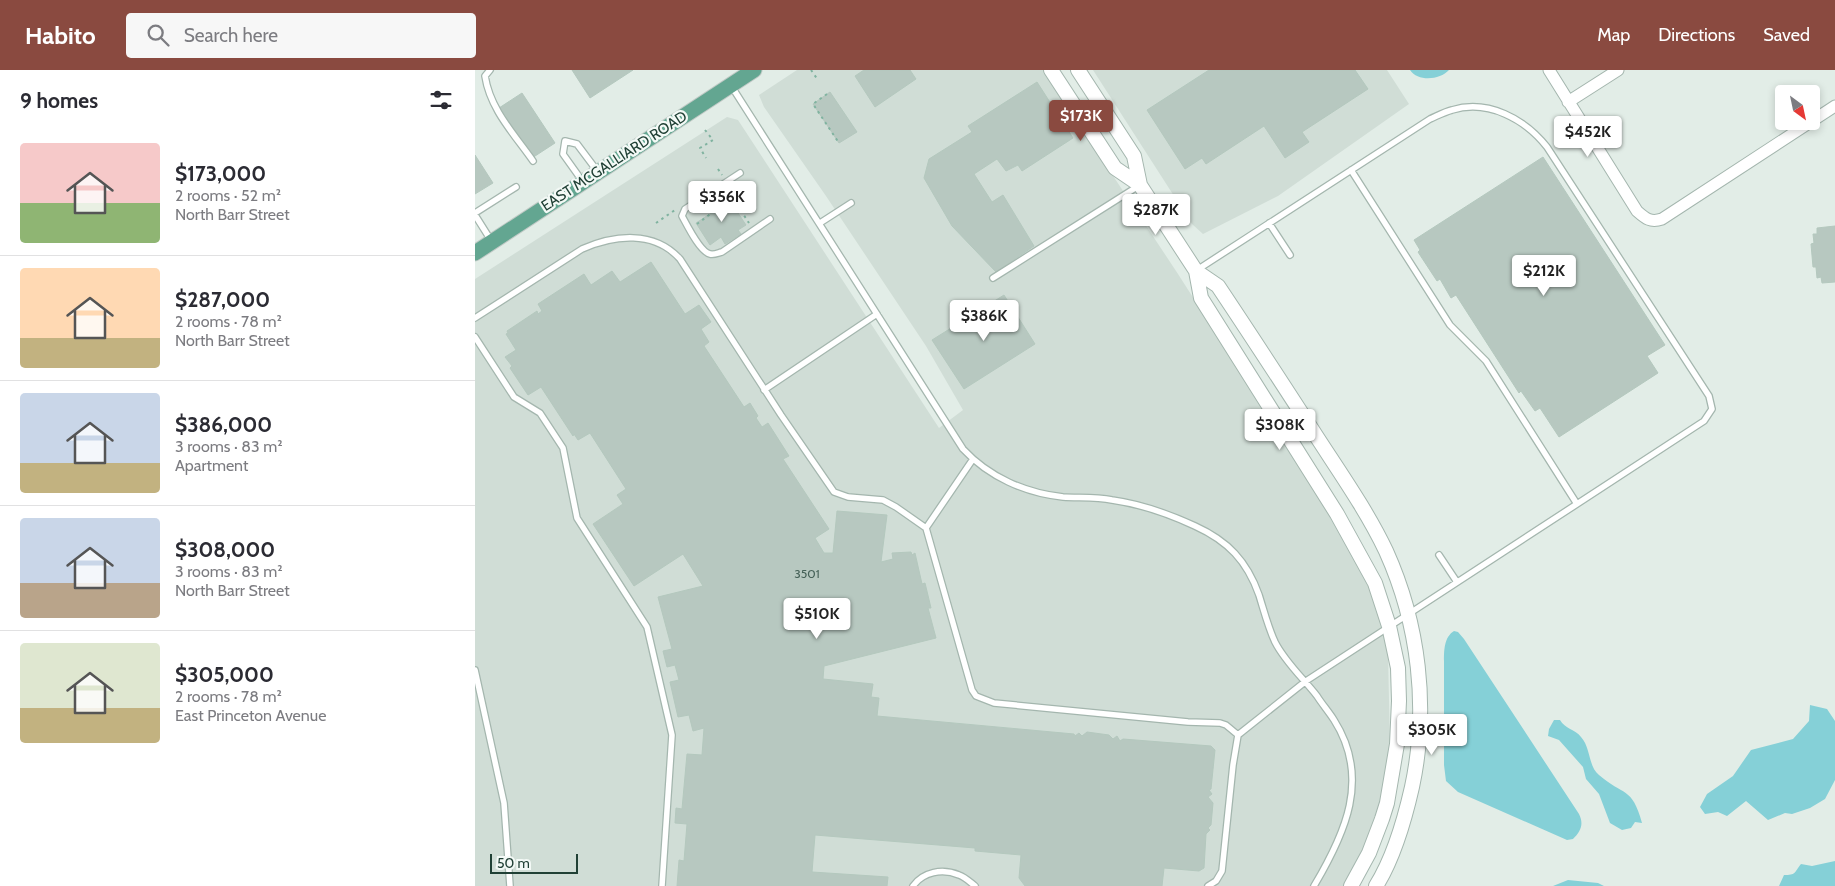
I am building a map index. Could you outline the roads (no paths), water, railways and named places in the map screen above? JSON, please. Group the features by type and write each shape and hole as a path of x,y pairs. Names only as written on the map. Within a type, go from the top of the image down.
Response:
{"main road":[{"name":"EAST MCGALLIARD ROAD","path":"475,253 753,70"}],"street":[{"path":"1051,70 1115,168 1140,185"},
{"path":"1078,70 1134,156 1140,185 1196,271 1201,298 1337,514 1366,563 1375,583 1389,626 1398,668 1397,744 1387,803 1377,834 1351,886"},
{"path":"1549,70 1637,211 1650,221 1661,219 1835,106"},
{"path":"1568,102 1618,70"},
{"path":"1196,271 1218,286 1359,502 1385,549 1398,579 1408,614 1418,663 1420,701 1418,760 1397,841 1376,886"}],"lane":[{"path":"490,70 485,76 488,91 496,108 533,161"},
{"path":"731,85 963,449 973,459 993,474 1018,487 1033,492 1063,497 1110,499 1168,514 1221,541 1235,552 1244,563 1256,587 1276,643 1335,721 1351,761 1353,792 1343,828 1314,886"},
{"path":"1196,271 1430,119 1453,110 1469,108 1508,114 1539,137 1547,147 1712,402 1712,409 1704,421 1306,681 1238,735 1222,870 1212,885"},
{"path":"583,182 563,154 565,141 577,144 598,172"},
{"path":"1351,170 1450,325 1486,361 1577,504"},
{"path":"740,173 685,209 682,216 696,240 707,254 713,255 722,252 770,219"},
{"path":"993,278 1140,185"},
{"path":"492,242 475,214 516,187"},
{"path":"820,223 851,203"},
{"path":"1269,223 1290,255"},
{"path":"475,318 589,246 615,238 637,237 649,240 674,252 764,390 834,492 848,496 883,500 926,528 972,690 976,696 985,701 998,703 1188,722 1220,723 1227,725 1238,735"},
{"path":"764,390 877,314"},
{"path":"475,337 514,397 540,413 563,448 577,518 647,628 673,734 662,886"},
{"path":"926,528 973,459"},
{"path":"1439,555 1457,582"},
{"path":"475,670 477,692 504,803 510,886"},
{"path":"913,886 922,876 934,872 959,875 975,886"}],"water":[{"path":"1410,70 1449,70 1435,78 1423,78"},
{"path":"1454,631 1458,632 1464,639 1579,814 1581,827 1573,839 1567,840 1458,792 1446,781 1444,765 1444,653 1446,640"},
{"path":"1810,705 1827,709 1835,721 1835,780 1825,799 1810,808 1792,814 1785,813 1768,820 1746,801 1727,816 1718,812 1705,814 1700,807 1707,794 1733,776 1751,750 1793,739 1809,721"},
{"path":"1554,720 1560,720 1581,737 1595,771 1607,782 1630,797 1642,823 1635,822 1631,828 1622,830 1610,823 1599,794 1586,779 1583,767 1559,740 1548,736 1549,729"},
{"path":"1835,861 1835,886 1779,886 1784,875 1793,874 1801,864 1812,866"},
{"path":"1568,880 1598,883 1604,886 1553,886"}]}
